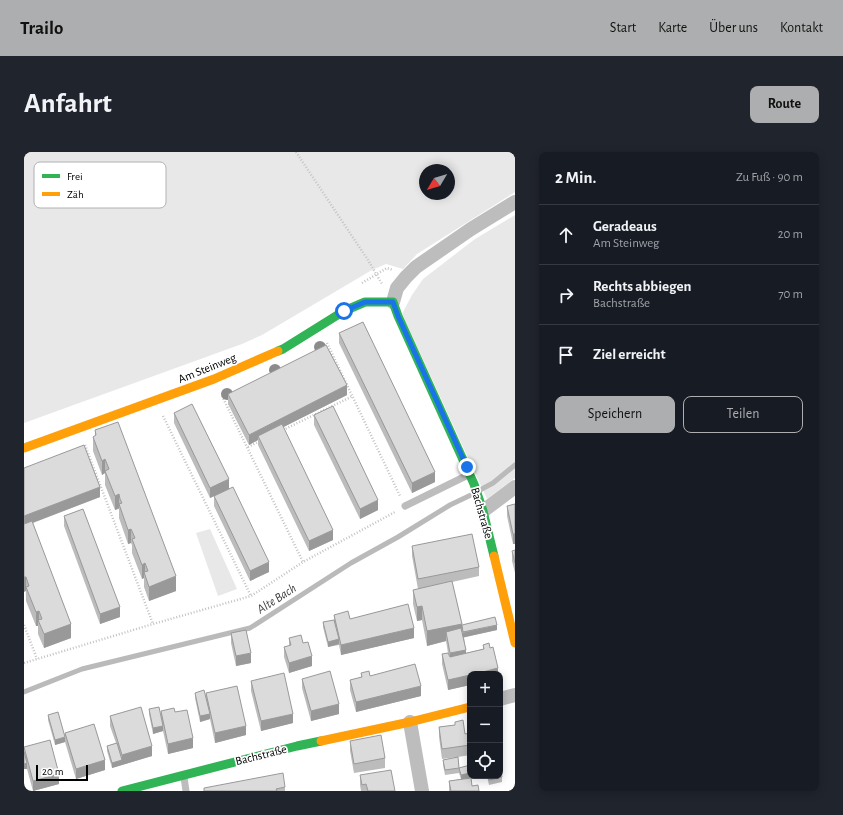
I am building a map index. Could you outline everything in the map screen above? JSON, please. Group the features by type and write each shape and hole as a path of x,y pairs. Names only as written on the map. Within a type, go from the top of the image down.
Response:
{"street":[{"path":"393,302 397,288 416,267 471,229 515,202"},
{"name":"Am Steinweg","path":"24,448 214,379 283,349 344,311 365,302 393,302"},
{"name":"Bachstraße","path":"393,302 474,484 482,507 515,643"},
{"path":"482,507 515,487"},
{"path":"503,698 515,695"},
{"name":"Bachstraße","path":"122,791 297,746 410,722 467,708"},
{"path":"410,722 422,791"}],"lane":[{"path":"405,506 470,474"},
{"path":"183,775 186,791"}],"path":[{"path":"296,152 377,274 356,286"},
{"path":"24,663 250,596 303,562 405,506 319,327"},
{"path":"214,379 303,562"},
{"path":"283,430 353,396"},
{"path":"156,401 250,596"},
{"path":"78,428 153,624"},
{"path":"248,447 262,440"},
{"path":"24,625 36,659"}],"shaded area":[{"path":"24,152 515,152 515,192 417,254 403,269 386,264 372,270 262,335 242,344 24,423"},
{"path":"515,215 515,478 487,499 402,314 412,295 423,279 475,239"},
{"path":"210,529 237,589 218,596 196,533"}],"building":[{"path":"363,322 435,472 412,483 339,333"},
{"path":"326,345 347,385 249,435 228,394"},
{"path":"192,404 229,479 210,488 174,413"},
{"path":"333,406 378,500 360,509 314,415"},
{"path":"118,422 176,576 149,587 144,572 148,571 145,563 142,565 132,539 135,538 131,529 128,530 119,504 122,503 119,494 115,496 105,471 109,469 105,459 102,461 93,437 96,435 95,430"},
{"path":"282,424 333,530 309,541 258,436"},
{"path":"84,445 100,487 24,516 24,468"},
{"path":"233,487 269,562 250,571 214,496"},
{"path":"515,504 515,534 513,534 507,506"},
{"path":"83,509 120,607 100,614 64,516"},
{"path":"32,521 71,624 44,634 38,620 42,619 39,611 36,612 26,587 29,586 26,577 24,577 24,524"},
{"path":"472,534 479,567 418,579 412,546"},
{"path":"515,550 515,563 512,551"},
{"path":"452,581 462,624 427,631 422,606 417,607 413,590"},
{"path":"408,604 414,628 341,645 334,615 348,611 350,619"},
{"path":"495,617 497,625 463,632 462,625"},
{"path":"334,620 339,639 328,642 323,622"},
{"path":"461,628 466,650 450,653 446,632"},
{"path":"246,630 251,653 236,656 231,633"},
{"path":"301,635 303,643 308,642 312,656 289,663 284,647 291,645 289,638"},
{"path":"489,643 490,648 493,647 498,668 486,671 467,671 467,676 448,680 442,654 448,653 450,657 484,649 483,645"},
{"path":"415,664 421,686 356,702 350,680 362,677 361,673 369,671 370,676"},
{"path":"330,671 339,704 311,711 302,679"},
{"path":"284,673 293,714 261,721 251,681"},
{"path":"237,686 246,726 215,733 206,693"},
{"path":"204,690 210,714 200,716 195,693"},
{"path":"141,707 152,746 122,755 110,716"},
{"path":"159,707 163,726 153,728 149,709"},
{"path":"174,708 175,712 187,710 193,738 168,744 161,711"},
{"path":"58,712 65,737 55,740 48,715"},
{"path":"463,720 465,734 467,734 467,745 442,749 439,727 455,725 455,722"},
{"path":"94,724 105,760 76,769 65,733"},
{"path":"381,735 385,758 354,764 350,741"},
{"path":"50,740 59,774 33,781 24,747"},
{"path":"117,743 122,760 112,763 107,746"},
{"path":"24,752 27,763 24,764"},
{"path":"458,757 459,768 445,770 443,760"},
{"path":"467,766 467,774 461,775 459,768"},
{"path":"391,770 395,791 368,791 366,784 362,785 360,775"},
{"path":"283,773 285,787 276,789 277,791 204,791 204,788"},
{"path":"471,779 472,786 478,785 479,791 451,791 449,781"}],"waterway":[{"name":"Alte Bach","path":"480,490 493,483 515,465"},
{"name":"Alte Bach","path":"24,692 82,669 250,628 351,563 398,537 450,505 473,494"}],"traffic: fast":[{"path":"278,351 344,311 365,302 393,302 474,484 483,511 494,556"},
{"path":"122,791 321,741"}],"traffic: slow":[{"path":"24,448 214,379 278,351"},
{"path":"494,556 515,643"},
{"path":"321,741 410,722 467,708"}],"route":[{"path":"344,311 365,302 393,302 467,467"}]}
